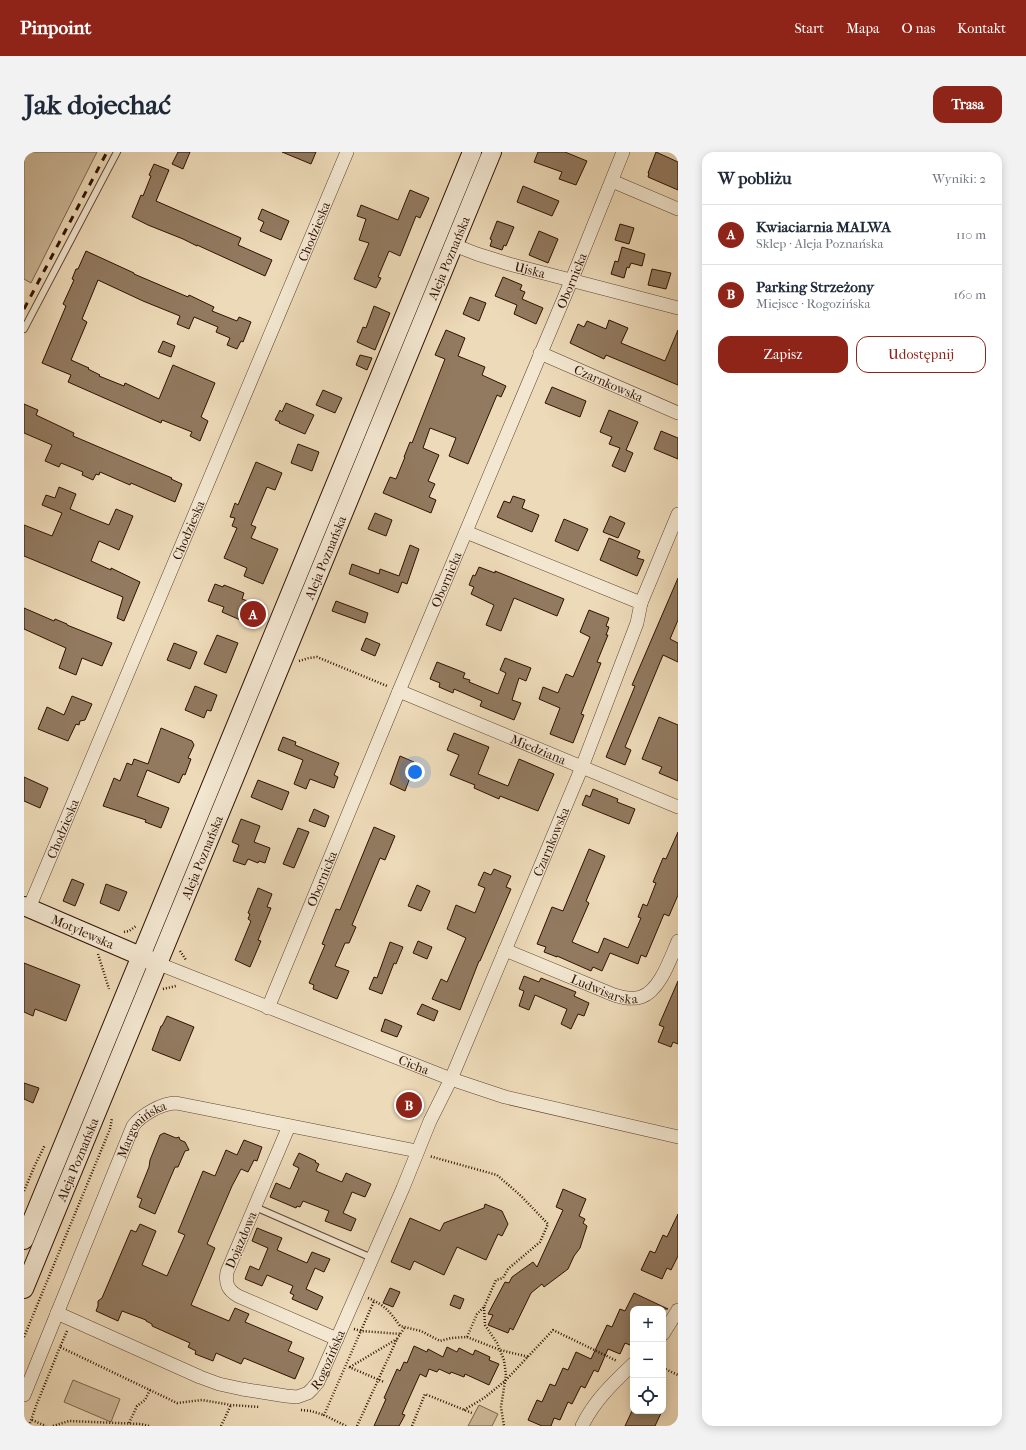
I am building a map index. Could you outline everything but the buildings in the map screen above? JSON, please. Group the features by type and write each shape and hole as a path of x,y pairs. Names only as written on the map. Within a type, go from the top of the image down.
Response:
{"main road":[{"name":"Aleja Poznańska","path":"24,1240 472,152"},
{"name":"Aleja Poznańska","path":"24,1289 492,152"},
{"name":"Motylewska","path":"26,907 141,956"},
{"path":"141,956 158,964"}],"street":[{"name":"Chodzieska","path":"26,907 347,152"},
{"name":"Obornicka","path":"268,1008 572,279 623,152"},
{"path":"612,181 678,209"},
{"name":"Ujska","path":"454,245 509,264 572,279 678,308"},
{"name":"Czarnkowska","path":"540,353 678,413"},
{"name":"Czarnkowska","path":"451,1079 582,768 638,623 641,602 678,514"},
{"path":"466,532 641,602"},
{"name":"Miedziana","path":"399,691 678,807"},
{"name":"Ludwisarska","path":"505,950 614,995 634,999 643,997 652,990 664,972 678,941"},
{"name":"Cicha","path":"158,964 451,1079 505,1097 678,1138"},
{"name":"Rogozińska","path":"57,1313 200,1377 230,1387 286,1396 297,1396 312,1389 318,1382 417,1151 451,1079"},
{"name":"Margonińska","path":"24,1395 130,1133 136,1122 165,1104 176,1103 417,1151"},
{"name":"Dojazdowa","path":"289,1126 227,1272 227,1287 231,1292 238,1296 337,1339"},
{"path":"666,1329 678,1310"},
{"path":"582,1426 601,1396 630,1367"}],"lane":[{"path":"24,330 117,152"},
{"path":"255,1208 372,1258"}],"path":[{"path":"297,662 317,657 399,691"},
{"path":"98,954 110,989 108,993"},
{"path":"24,1191 35,1164 48,1139"},
{"path":"417,1151 428,1156 497,1175 521,1196 548,1224 540,1242 508,1269 503,1278 496,1280 484,1307 477,1314 467,1337"},
{"path":"357,1293 388,1310 400,1326 405,1328 421,1331 440,1341 450,1338 467,1337 500,1350 529,1357"},
{"path":"324,1415 374,1301"},
{"path":"484,1307 485,1325 500,1350 504,1360 506,1376 501,1407 504,1426"},
{"path":"29,1426 72,1320"},
{"path":"344,1324 361,1332 401,1334"},
{"path":"357,1426 397,1339 405,1328"},
{"path":"464,1410 484,1398 505,1382 553,1330 630,1364"},
{"path":"350,1367 397,1339"},
{"path":"60,1347 177,1403 202,1400 231,1405 264,1407"},
{"path":"346,1365 384,1382"},
{"path":"666,1369 678,1375"},
{"path":"129,1423 137,1406 145,1400 150,1390"},
{"path":"412,1426 425,1394 472,1413"},
{"path":"221,1426 231,1405"},
{"path":"295,1409 311,1411 324,1415 346,1426"},
{"path":"32,1420 46,1426"},
{"path":"53,1426 69,1421 120,1425 129,1423 149,1426"}],"shaded area":[{"path":"24,152 97,152 31,283 24,279"},
{"path":"73,1380 120,1399 111,1422 64,1402"},
{"path":"479,1405 498,1414 492,1426 468,1426"}],"railway":[{"path":"24,309 107,152"}],"place":[{"name":"Kwiaciarnia MALWA","path":"253,614"},
{"name":"Parking Strzeżony","path":"409,1105"}]}
